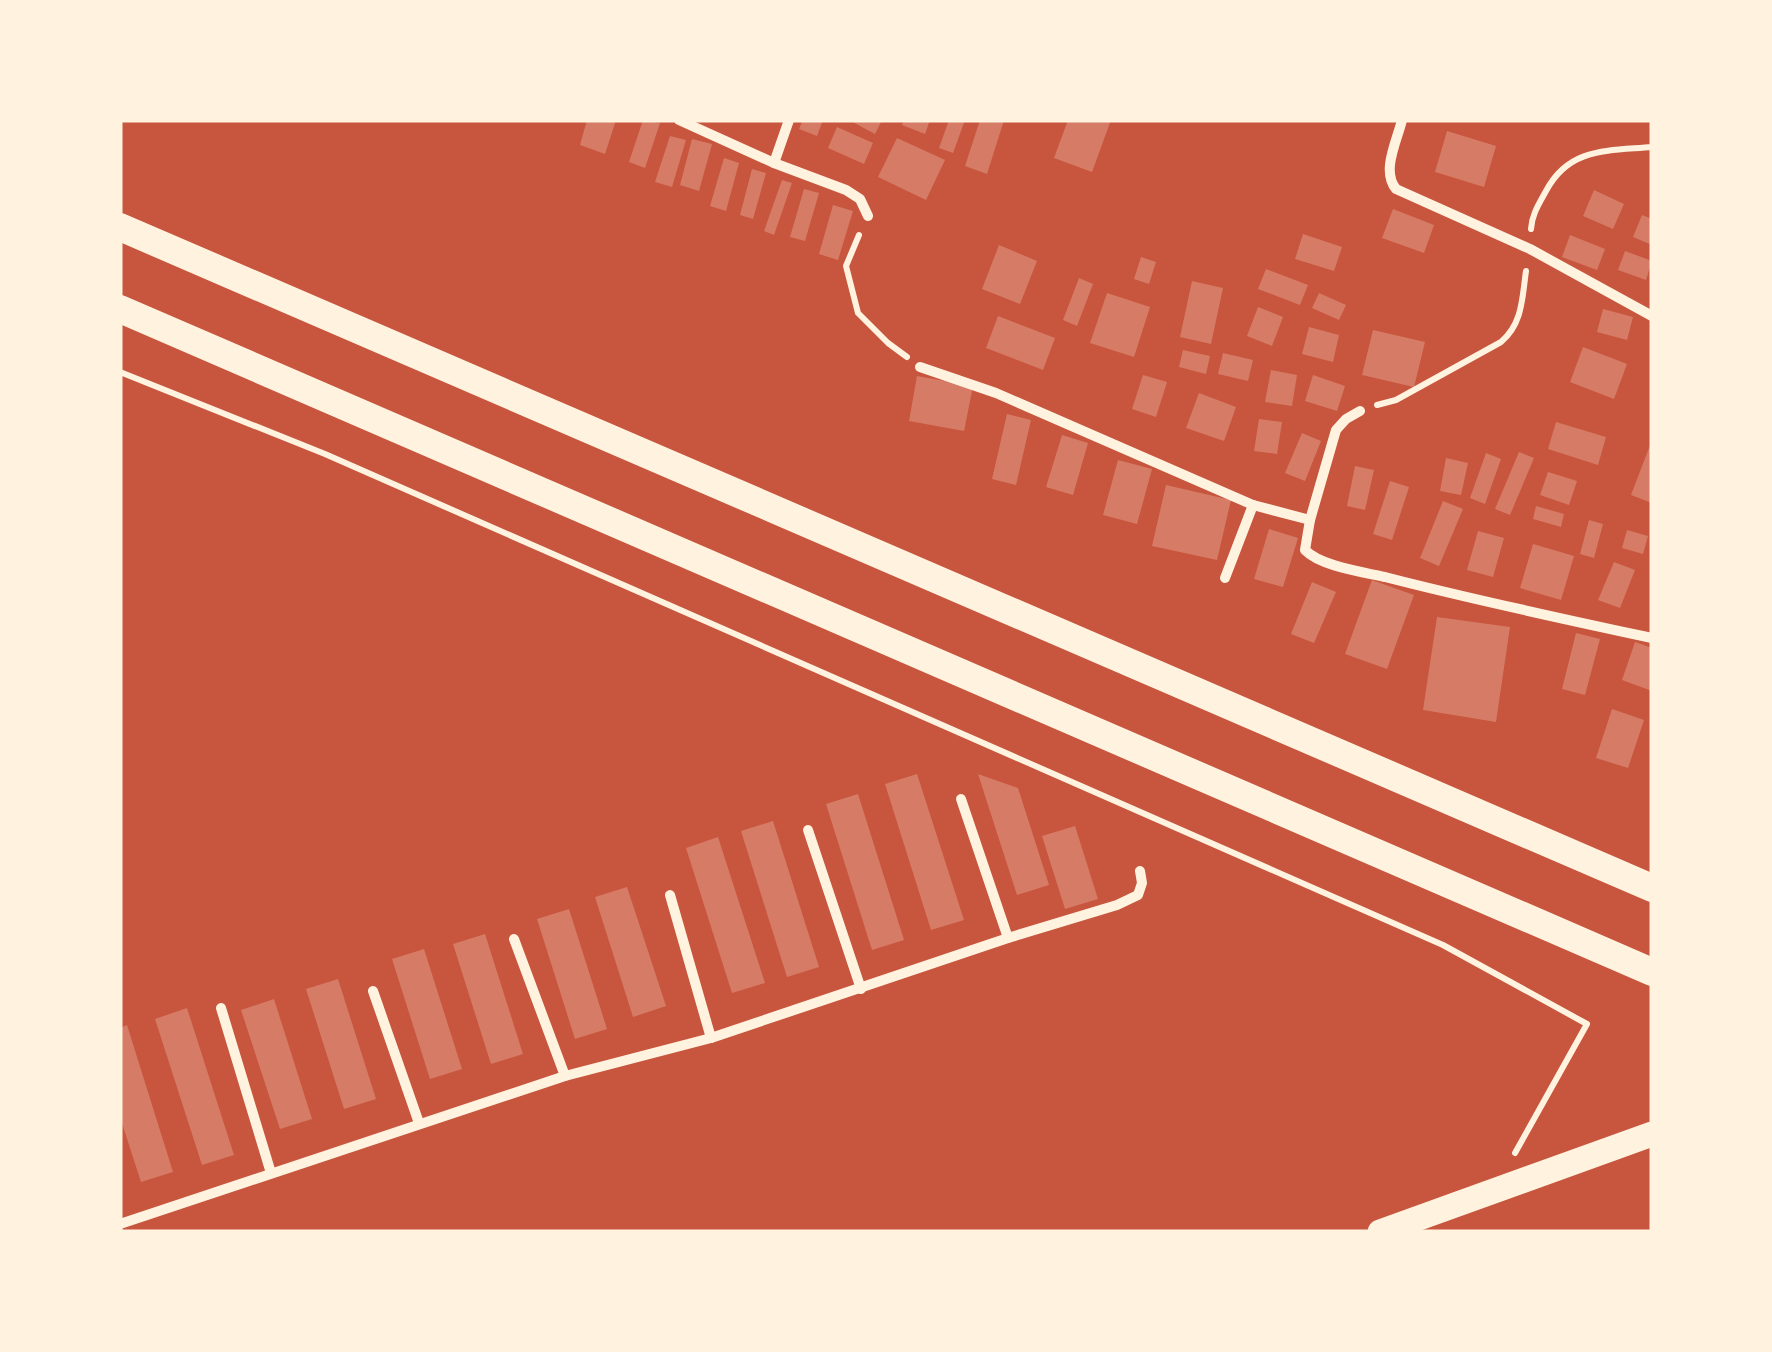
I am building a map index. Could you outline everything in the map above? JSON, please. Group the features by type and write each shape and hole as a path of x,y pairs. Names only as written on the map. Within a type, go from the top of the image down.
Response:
{"highway":[{"path":"120,228 1652,888"},
{"path":"120,308 1652,972"}],"main road":[{"path":"1380,1232 1652,1134"}],"street":[{"path":"679,120 846,190 860,199 868,216"},
{"path":"774,162 789,120"},
{"path":"1402,120 1388,175 1396,189 1530,249 1652,316"},
{"path":"920,366 996,393 1253,504 1310,520"},
{"path":"1360,411 1336,430 1304,550 1317,558 1456,595 1652,638"},
{"path":"1226,578 1253,504"},
{"path":"960,799 1008,938"},
{"path":"808,830 861,989"},
{"path":"120,1210 122,1224 565,1076 711,1038 1132,900 1142,888 1140,871"},
{"path":"670,895 711,1038"},
{"path":"514,939 565,1076"},
{"path":"373,991 419,1123"},
{"path":"221,1008 271,1173"}],"path":[{"path":"1360,411 1396,400 1511,334 1518,322 1531,221 1554,176 1572,160 1600,152 1652,147"},
{"path":"868,216 846,266 858,313 888,343 920,366"},
{"path":"120,372 326,454 1407,929 1588,1024 1494,1189"}],"building":[{"path":"587,120 616,120 605,154 580,145"},
{"path":"643,120 660,123 645,168 629,162"},
{"path":"803,120 823,120 817,136 799,129"},
{"path":"849,120 882,120 875,134"},
{"path":"904,120 930,120 925,134 902,125"},
{"path":"949,120 965,120 953,153 939,148"},
{"path":"980,120 1004,120 987,174 965,166"},
{"path":"1068,120 1111,120 1092,172 1054,158"},
{"path":"837,127 873,143 864,164 828,148"},
{"path":"1447,131 1496,146 1484,187 1435,172"},
{"path":"670,136 686,140 672,187 655,182"},
{"path":"897,138 945,160 926,200 878,177"},
{"path":"692,139 712,144 699,191 680,185"},
{"path":"724,158 739,163 726,211 710,206"},
{"path":"752,169 766,173 753,219 740,215"},
{"path":"782,180 792,183 774,235 764,231"},
{"path":"804,189 819,193 805,241 790,237"},
{"path":"1594,190 1624,204 1613,229 1583,216"},
{"path":"833,205 853,211 838,260 819,254"},
{"path":"1393,209 1434,225 1424,253 1382,238"},
{"path":"1642,215 1652,219 1652,245 1633,237"},
{"path":"1303,234 1342,247 1334,271 1295,259"},
{"path":"1570,235 1605,249 1597,270 1562,257"},
{"path":"999,245 1037,261 1020,304 982,289"},
{"path":"1625,251 1652,261 1646,280 1618,270"},
{"path":"1141,257 1156,262 1149,284 1134,279"},
{"path":"1266,269 1308,285 1300,305 1258,289"},
{"path":"1079,278 1093,284 1077,326 1063,320"},
{"path":"1192,281 1223,288 1211,344 1180,337"},
{"path":"1107,293 1150,307 1134,357 1090,343"},
{"path":"1319,293 1346,305 1339,320 1312,308"},
{"path":"1258,307 1283,317 1272,346 1247,336"},
{"path":"1603,309 1633,317 1627,340 1597,332"},
{"path":"998,316 1055,338 1043,370 986,348"},
{"path":"1309,327 1339,335 1333,362 1302,354"},
{"path":"1373,330 1425,342 1414,387 1362,375"},
{"path":"1583,347 1627,364 1614,399 1570,382"},
{"path":"1183,350 1210,356 1206,374 1179,367"},
{"path":"1223,353 1253,360 1248,381 1218,374"},
{"path":"1271,370 1297,375 1292,406 1265,402"},
{"path":"1143,375 1167,382 1156,417 1132,409"},
{"path":"1313,375 1345,386 1337,411 1305,401"},
{"path":"917,376 973,386 964,431 909,421"},
{"path":"1199,393 1236,407 1224,441 1186,428"},
{"path":"1007,414 1031,420 1016,485 992,479"},
{"path":"1259,419 1282,422 1277,454 1254,451"},
{"path":"1556,422 1606,437 1598,465 1548,449"},
{"path":"1302,433 1321,441 1305,481 1285,473"},
{"path":"1062,435 1088,443 1073,495 1046,487"},
{"path":"1652,440 1652,503 1631,495"},
{"path":"1519,452 1534,458 1510,515 1495,509"},
{"path":"1486,453 1501,459 1485,504 1470,498"},
{"path":"1446,458 1468,463 1461,495 1440,491"},
{"path":"1118,460 1152,469 1137,524 1103,515"},
{"path":"1355,466 1374,470 1365,510 1347,506"},
{"path":"1548,472 1577,481 1569,505 1540,495"},
{"path":"1390,481 1409,487 1392,540 1373,534"},
{"path":"1166,485 1231,500 1217,560 1152,546"},
{"path":"1443,501 1463,509 1439,566 1420,558"},
{"path":"1536,506 1564,514 1561,527 1533,519"},
{"path":"1589,520 1603,524 1594,558 1580,554"},
{"path":"1269,529 1298,538 1283,587 1254,579"},
{"path":"1627,530 1648,536 1643,554 1622,548"},
{"path":"1478,531 1504,538 1493,577 1467,570"},
{"path":"1533,544 1574,556 1561,600 1520,588"},
{"path":"1614,562 1635,570 1620,608 1598,600"},
{"path":"1372,580 1414,595 1387,669 1345,654"},
{"path":"1312,582 1336,592 1314,643 1291,634"},
{"path":"1437,617 1510,627 1496,722 1423,710"},
{"path":"1576,633 1600,639 1585,695 1562,689"},
{"path":"1635,642 1652,648 1652,691 1622,680"},
{"path":"1612,709 1644,720 1628,768 1596,758"},
{"path":"917,774 964,920 931,930 885,784"},
{"path":"978,774 1018,788 1049,885 1017,895"},
{"path":"858,794 904,940 872,950 826,804"},
{"path":"773,821 819,967 787,977 741,831"},
{"path":"1075,826 1098,899 1065,909 1042,836"},
{"path":"718,837 765,983 732,993 686,848"},
{"path":"627,887 666,1006 633,1017 595,897"},
{"path":"569,909 607,1029 575,1039 537,919"},
{"path":"485,934 523,1054 491,1064 453,944"},
{"path":"424,949 462,1069 430,1079 392,959"},
{"path":"338,979 376,1099 344,1109 306,989"},
{"path":"274,999 312,1119 280,1129 241,1010"},
{"path":"187,1008 234,1155 202,1165 155,1019"},
{"path":"127,1025 173,1172 141,1182 120,1117 120,1028"}]}
